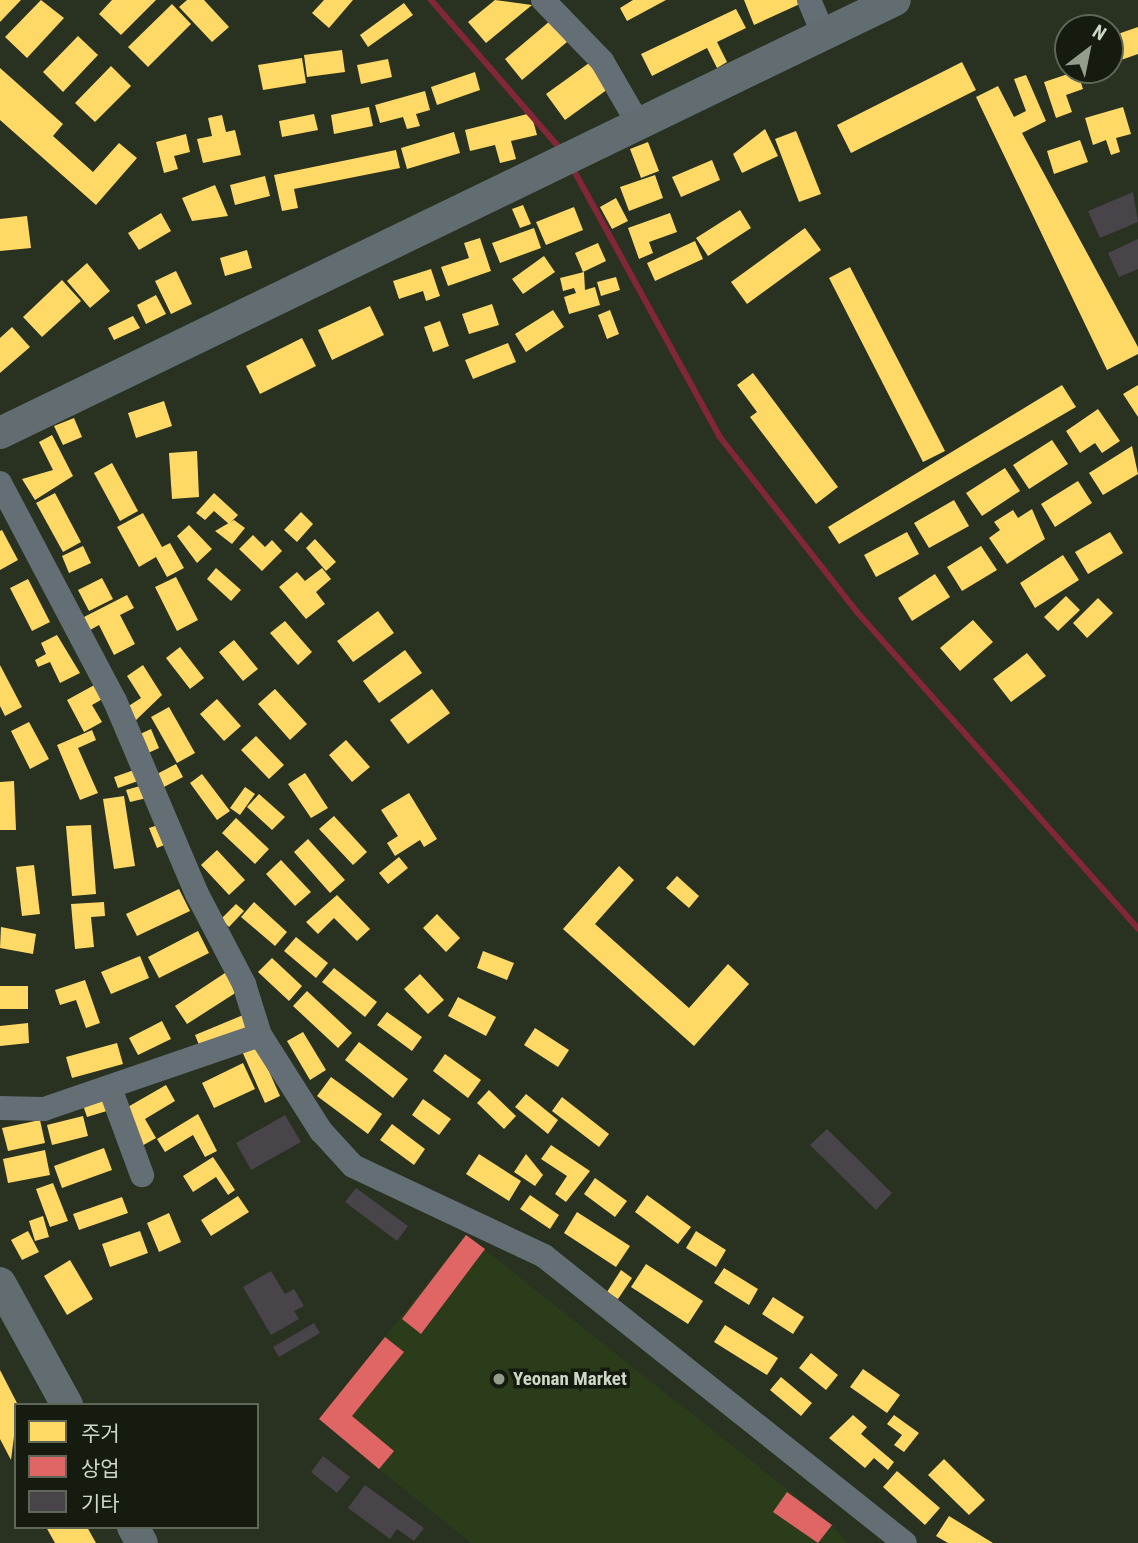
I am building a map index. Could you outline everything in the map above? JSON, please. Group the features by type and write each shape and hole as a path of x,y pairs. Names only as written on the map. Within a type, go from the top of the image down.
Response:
{"main road":[{"path":"0,433 895,0"},
{"path":"0,1283 65,1403"}],"street":[{"path":"543,0 601,61 639,125"},
{"path":"809,0 824,35"},
{"path":"0,483 115,701 197,894 244,984 260,1035 294,1095 353,1166 544,1256 905,1543"},
{"path":"0,1108 44,1110 260,1035"},
{"path":"110,1088 142,1175"}],"shaded area":[{"name":"Yeonan Market","path":"466,1235 832,1525 848,1543 471,1543 379,1469 319,1419"}],"building: 주거":[{"path":"0,0 21,0 0,22"},
{"path":"41,0 64,18 27,58 5,37"},
{"path":"112,0 156,0 121,35 99,14"},
{"path":"187,0 204,0 229,27 212,42 179,7"},
{"path":"324,0 353,0 329,28 312,13"},
{"path":"495,0 532,5 486,43 468,22"},
{"path":"633,0 666,0 627,21 620,8"},
{"path":"744,0 800,0 802,3 754,25"},
{"path":"404,3 413,15 368,47 360,35"},
{"path":"172,4 191,24 148,67 128,47"},
{"path":"736,9 746,28 717,42 727,62 717,68 707,48 652,76 641,54"},
{"path":"550,21 567,42 522,80 505,59"},
{"path":"1138,27 1138,54 1124,59 1124,32"},
{"path":"78,36 98,55 63,92 43,72"},
{"path":"342,50 345,72 307,77 304,55"},
{"path":"302,58 306,83 263,90 258,65"},
{"path":"388,59 392,77 361,84 357,65"},
{"path":"962,62 976,90 851,153 837,125"},
{"path":"589,63 608,89 565,120 546,94"},
{"path":"111,66 131,86 95,122 75,103"},
{"path":"0,68 63,124 53,136 93,172 119,143 137,158 96,205 0,120"},
{"path":"475,72 480,90 437,105 431,87"},
{"path":"1026,75 1046,121 1022,133 1138,347 1138,354 1107,370 976,97 998,86 1014,117 1026,111 1014,79"},
{"path":"1054,79 1054,84 1081,84 1083,89 1066,95 1072,112 1056,118 1044,82"},
{"path":"425,91 430,110 416,114 420,126 407,129 403,117 380,123 375,105"},
{"path":"369,107 373,126 334,134 331,115"},
{"path":"1123,107 1131,134 1116,138 1120,152 1111,155 1106,140 1093,145 1085,118"},
{"path":"531,113 537,135 511,141 516,159 500,163 495,145 470,151 465,130"},
{"path":"314,114 318,130 282,137 279,121"},
{"path":"222,115 226,132 235,130 241,155 203,163 197,139 212,136 208,118"},
{"path":"765,129 778,156 742,173 733,154"},
{"path":"796,131 821,194 799,202 775,139"},
{"path":"454,132 460,153 407,169 401,148"},
{"path":"186,134 190,152 174,156 178,169 164,173 156,142"},
{"path":"1080,140 1088,162 1054,174 1047,151"},
{"path":"648,142 659,171 641,178 630,149"},
{"path":"396,150 400,168 294,189 298,208 282,211 274,175"},
{"path":"712,160 720,180 681,197 672,177"},
{"path":"655,175 663,198 629,211 620,187"},
{"path":"265,176 270,196 235,205 230,185"},
{"path":"215,185 228,216 192,221 182,198"},
{"path":"616,198 628,221 612,229 600,207"},
{"path":"523,205 531,224 520,228 512,209"},
{"path":"574,207 583,230 546,245 536,222"},
{"path":"740,210 751,228 708,256 696,238"},
{"path":"161,213 171,231 139,250 128,233"},
{"path":"670,213 677,232 649,242 653,253 639,259 628,228"},
{"path":"27,216 31,248 0,251 0,219"},
{"path":"534,228 541,248 500,263 492,243"},
{"path":"805,228 821,250 747,304 731,282"},
{"path":"480,238 491,271 448,286 441,267 469,258 464,243"},
{"path":"695,241 703,259 655,281 647,263"},
{"path":"598,243 606,261 583,272 575,253"},
{"path":"247,250 252,268 225,276 220,258"},
{"path":"544,256 555,272 523,294 512,279"},
{"path":"87,263 110,291 90,308 67,281"},
{"path":"850,267 945,451 923,462 829,278"},
{"path":"431,269 440,296 426,301 423,291 399,299 393,281"},
{"path":"176,271 192,304 171,314 155,281"},
{"path":"584,272 585,290 595,287 600,305 569,314 564,297 576,293 574,288 563,291 560,278"},
{"path":"616,277 620,290 601,296 597,282"},
{"path":"62,280 81,301 42,337 23,317"},
{"path":"156,295 166,314 146,324 137,305"},
{"path":"492,304 499,325 469,334 462,314"},
{"path":"370,306 384,335 332,360 318,330"},
{"path":"553,310 564,327 526,352 515,334"},
{"path":"610,310 619,334 607,339 598,315"},
{"path":"133,316 140,328 114,340 108,328"},
{"path":"440,321 449,346 433,352 424,327"},
{"path":"12,327 30,347 0,373 0,338"},
{"path":"302,338 316,366 260,394 246,366"},
{"path":"508,343 516,362 473,379 465,360"},
{"path":"753,373 838,487 816,504 750,417 757,412 737,385"},
{"path":"1062,385 1076,407 839,544 828,527"},
{"path":"1138,385 1138,417 1123,394"},
{"path":"164,401 172,426 136,438 128,413"},
{"path":"1098,409 1120,441 1102,453 1095,443 1080,453 1066,431"},
{"path":"74,418 82,437 63,445 54,426"},
{"path":"52,435 73,476 35,500 22,479 53,470 39,442"},
{"path":"1052,440 1068,464 1029,489 1013,465"},
{"path":"1132,446 1138,474 1103,495 1089,473"},
{"path":"197,451 199,497 172,499 169,453"},
{"path":"112,463 138,511 120,521 94,473"},
{"path":"1005,468 1020,491 982,516 966,493"},
{"path":"1078,481 1092,503 1055,527 1041,504"},
{"path":"55,493 81,542 63,552 36,503"},
{"path":"214,493 238,515 229,524 214,511 205,520 196,513"},
{"path":"954,500 969,526 929,548 914,523"},
{"path":"1032,509 1045,539 1007,564 989,538 1000,530 994,522 1013,510 1018,518"},
{"path":"301,512 313,524 297,542 284,530"},
{"path":"143,513 162,547 170,543 184,568 167,577 156,557 139,567 117,527"},
{"path":"234,520 245,528 232,544 215,531"},
{"path":"189,525 212,549 197,563 177,536"},
{"path":"2,530 18,560 0,570 0,531"},
{"path":"907,532 919,554 876,577 864,555"},
{"path":"1110,532 1123,553 1088,574 1075,552"},
{"path":"253,535 265,547 272,540 282,551 262,571 239,549"},
{"path":"315,539 336,562 326,571 306,548"},
{"path":"83,546 91,563 69,573 62,556"},
{"path":"981,546 997,570 962,591 947,567"},
{"path":"1063,555 1079,580 1035,608 1020,583"},
{"path":"216,568 241,590 231,601 207,579"},
{"path":"322,568 331,579 316,592 325,604 306,619 279,587 297,572 305,581"},
{"path":"935,574 950,597 912,621 898,598"},
{"path":"176,577 198,620 177,631 155,587"},
{"path":"102,578 113,599 89,611 78,590"},
{"path":"28,579 50,622 32,631 10,588"},
{"path":"127,595 134,608 120,615 135,644 114,655 99,625 90,630 84,617"},
{"path":"1066,596 1080,610 1058,631 1044,617"},
{"path":"1098,598 1113,613 1087,638 1073,623"},
{"path":"378,611 394,633 353,662 337,641"},
{"path":"973,620 993,642 960,671 940,648"},
{"path":"285,621 312,652 298,665 270,633"},
{"path":"57,635 80,673 60,683 50,662 38,667 35,660 46,654 41,643"},
{"path":"234,640 258,669 243,681 219,652"},
{"path":"180,647 204,678 190,689 166,658"},
{"path":"405,650 422,673 379,703 363,681"},
{"path":"1027,653 1046,676 1011,702 993,679"},
{"path":"0,665 22,707 5,716 0,706"},
{"path":"143,665 162,695 135,721 127,707 141,698 127,676"},
{"path":"98,683 106,697 92,705 102,722 84,732 67,700"},
{"path":"275,689 307,724 290,740 258,704"},
{"path":"432,689 450,713 408,744 390,720"},
{"path":"217,699 241,726 224,741 200,714"},
{"path":"169,707 195,753 177,763 151,717"},
{"path":"29,722 49,759 30,769 11,731"},
{"path":"151,729 159,748 146,754 138,735"},
{"path":"92,730 96,740 78,748 98,793 80,800 57,745"},
{"path":"256,736 284,765 269,779 241,750"},
{"path":"346,740 370,767 352,782 329,755"},
{"path":"176,764 183,777 162,788 155,775"},
{"path":"134,770 138,781 118,788 114,777"},
{"path":"305,773 328,808 311,818 288,784"},
{"path":"202,774 230,811 217,820 190,783"},
{"path":"14,781 16,830 0,830 0,782"},
{"path":"147,784 151,797 130,802 126,790"},
{"path":"245,787 255,794 240,815 230,808"},
{"path":"409,793 437,839 424,847 420,840 395,856 387,843 398,836 381,810"},
{"path":"259,794 285,817 272,830 247,807"},
{"path":"124,796 135,866 114,869 103,799"},
{"path":"334,816 367,852 353,865 319,829"},
{"path":"236,818 269,849 255,864 222,833"},
{"path":"161,824 169,843 157,848 149,828"},
{"path":"91,825 96,894 72,896 66,826"},
{"path":"308,839 345,880 330,893 294,852"},
{"path":"217,850 245,880 229,895 201,865"},
{"path":"399,857 408,868 388,884 379,873"},
{"path":"281,860 311,892 295,906 266,874"},
{"path":"34,865 40,914 22,916 16,867"},
{"path":"619,866 634,880 595,924 689,1008 728,964 749,984 694,1046 563,929"},
{"path":"677,876 699,896 689,908 666,888"},
{"path":"179,889 190,911 137,936 126,914"},
{"path":"337,895 370,929 357,941 334,918 318,934 306,922"},
{"path":"104,902 105,916 91,917 94,947 75,949 71,904"},
{"path":"254,902 287,932 275,946 241,917"},
{"path":"236,904 244,911 229,927 221,919"},
{"path":"437,914 460,938 446,952 423,928"},
{"path":"1,927 36,934 33,954 0,948"},
{"path":"198,931 209,953 159,978 148,957"},
{"path":"296,937 328,963 316,978 284,951"},
{"path":"483,951 514,963 507,980 477,968"},
{"path":"140,956 149,978 111,994 101,972"},
{"path":"272,958 302,986 289,1001 258,972"},
{"path":"334,968 377,1002 365,1017 322,982"},
{"path":"228,971 240,990 187,1024 175,1006"},
{"path":"420,974 444,1000 428,1014 404,989"},
{"path":"85,980 100,1023 86,1028 76,1000 60,1005 55,990"},
{"path":"0,986 28,986 28,1009 0,1009"},
{"path":"307,991 352,1033 338,1048 293,1006"},
{"path":"458,997 496,1017 486,1036 448,1016"},
{"path":"387,1012 422,1037 412,1051 377,1025"},
{"path":"248,1013 254,1028 201,1050 195,1035"},
{"path":"162,1021 171,1039 138,1055 129,1038"},
{"path":"28,1023 29,1043 0,1046 0,1026"},
{"path":"535,1028 569,1050 558,1067 524,1045"},
{"path":"303,1032 326,1070 310,1080 287,1041"},
{"path":"359,1042 408,1079 393,1098 345,1060"},
{"path":"117,1043 123,1064 72,1078 66,1057"},
{"path":"257,1044 280,1096 265,1103 242,1051"},
{"path":"445,1054 481,1080 468,1098 433,1071"},
{"path":"243,1063 255,1089 214,1108 202,1083"},
{"path":"331,1077 382,1114 368,1134 317,1096"},
{"path":"166,1085 175,1101 145,1119 156,1138 140,1147 119,1112"},
{"path":"489,1090 516,1116 504,1129 477,1103"},
{"path":"526,1094 558,1120 548,1134 515,1107"},
{"path":"105,1095 110,1110 87,1117 82,1102"},
{"path":"562,1097 609,1134 599,1147 552,1111"},
{"path":"423,1099 451,1119 439,1135 412,1115"},
{"path":"198,1114 217,1151 205,1157 193,1135 165,1152 157,1139"},
{"path":"83,1116 88,1136 52,1145 47,1125"},
{"path":"40,1120 45,1143 8,1151 2,1128"},
{"path":"392,1124 425,1149 414,1165 380,1140"},
{"path":"551,1145 590,1171 566,1202 555,1194 567,1176 541,1159"},
{"path":"104,1148 112,1170 62,1188 54,1166"},
{"path":"45,1150 50,1175 8,1183 3,1159"},
{"path":"479,1154 521,1181 509,1201 466,1174"},
{"path":"526,1154 543,1175 535,1186 514,1172"},
{"path":"213,1157 235,1190 228,1195 216,1177 193,1192 183,1176"},
{"path":"595,1178 627,1201 615,1217 584,1194"},
{"path":"53,1183 68,1221 50,1227 36,1189"},
{"path":"530,1195 559,1215 550,1229 520,1209"},
{"path":"647,1195 691,1227 678,1244 635,1212"},
{"path":"238,1196 249,1212 211,1236 201,1220"},
{"path":"122,1197 128,1213 79,1230 73,1214"},
{"path":"577,1212 630,1246 616,1267 564,1233"},
{"path":"169,1213 181,1242 159,1252 147,1223"},
{"path":"43,1216 49,1237 35,1241 29,1221"},
{"path":"28,1231 39,1252 22,1260 11,1240"},
{"path":"140,1231 148,1253 110,1267 102,1244"},
{"path":"696,1231 726,1250 716,1267 686,1248"},
{"path":"70,1260 93,1299 67,1315 44,1276"},
{"path":"646,1264 703,1301 688,1324 631,1287"},
{"path":"724,1268 758,1289 749,1305 714,1283"},
{"path":"621,1270 632,1278 618,1299 607,1292"},
{"path":"773,1297 804,1317 793,1334 762,1314"},
{"path":"725,1325 778,1358 767,1375 714,1342"},
{"path":"811,1353 838,1375 826,1390 799,1368"},
{"path":"863,1369 900,1395 887,1413 850,1387"},
{"path":"0,1370 17,1403 14,1403 11,1460 0,1439"},
{"path":"781,1377 812,1403 801,1416 770,1390"},
{"path":"853,1415 867,1427 861,1434 894,1462 888,1470 874,1458 865,1468 829,1438"},
{"path":"894,1415 919,1433 904,1452 894,1445 902,1435 887,1424"},
{"path":"944,1459 985,1500 969,1515 928,1475"},
{"path":"897,1471 940,1508 925,1525 883,1487"},
{"path":"949,1516 993,1543 948,1543 936,1536"},
{"path":"47,1529 88,1529 96,1543 55,1543"}],"building: 상업":[{"path":"466,1235 485,1249 421,1334 402,1319"},
{"path":"385,1337 404,1352 352,1416 394,1451 379,1469 319,1419"},
{"path":"787,1492 832,1525 818,1543 773,1512"}],"building: 기타":[{"path":"1133,192 1138,222 1100,238 1088,211"},
{"path":"1138,239 1138,269 1119,277 1108,253"},
{"path":"285,1115 301,1142 251,1170 236,1143"},
{"path":"827,1129 892,1193 876,1210 810,1145"},
{"path":"356,1188 408,1226 397,1241 345,1202"},
{"path":"271,1271 285,1294 294,1289 304,1306 294,1311 299,1319 271,1335 243,1287"},
{"path":"314,1323 320,1333 279,1357 273,1347"},
{"path":"323,1456 350,1477 337,1493 311,1472"},
{"path":"365,1485 424,1528 414,1541 397,1529 390,1539 348,1508"}],"waterway":[{"path":"431,0 563,152"},
{"path":"572,167 719,436 857,612 1138,929"}],"place":[{"name":"Yeonan Market","path":"499,1379"}]}
